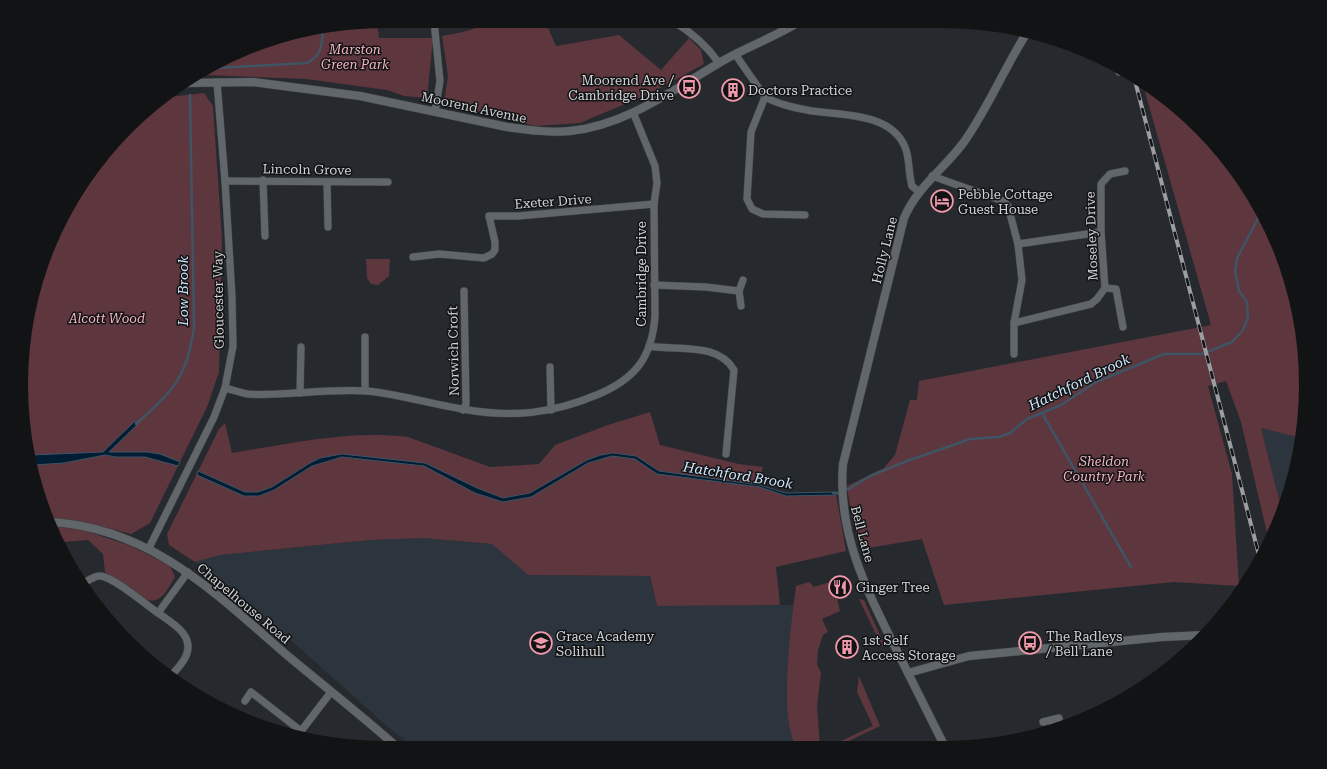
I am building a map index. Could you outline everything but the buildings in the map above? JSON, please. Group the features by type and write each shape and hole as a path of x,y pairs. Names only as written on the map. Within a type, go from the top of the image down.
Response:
{"street":[{"path":"435,28 440,81 435,111"},
{"path":"682,28 711,51 719,63"},
{"name":"Moorend Avenue","path":"195,83 217,82 242,86 263,84 360,96 506,127 531,131 570,131 589,127 633,112 735,54 787,28"},
{"name":"Holly Lane","path":"1019,45 1022,37"},
{"name":"Holly Lane","path":"842,501 841,491 843,464 904,218 910,204 918,192 964,142 1024,38"},
{"path":"735,54 765,97 785,105 865,117 892,130 904,145 910,165 912,186 918,192"},
{"name":"Gloucester Way","path":"149,548 214,417 225,388 233,346 225,181 217,82"},
{"path":"765,97 751,132 747,199 752,210 762,214 805,215"},
{"name":"Cambridge Drive","path":"225,388 248,394 366,391 399,396 463,410 503,414 542,412 551,410 578,403 621,384 635,372 644,360 654,331 654,204 657,183 655,166 633,112"},
{"name":"Moseley Drive","path":"1014,323 1091,304 1097,299 1105,288 1101,232 1101,184 1110,174 1125,171"},
{"path":"932,176 1003,201 1008,206 1018,244 1022,280 1014,323 1014,354"},
{"path":"263,180 265,236"},
{"name":"Lincoln Grove","path":"225,181 263,180 388,182"},
{"path":"327,182 328,227"},
{"name":"Exeter Drive","path":"413,257 439,254 484,258 492,254 495,250 495,242 489,216 518,216 654,204"},
{"path":"1018,244 1101,232"},
{"path":"741,306 739,291 743,280"},
{"path":"654,285 706,287 739,291"},
{"path":"1105,288 1116,289 1123,327"},
{"name":"Norwich Croft","path":"463,410 466,404 464,291"},
{"path":"365,337 366,391"},
{"path":"649,346 664,349 699,350 722,356 729,361 734,370 726,454"},
{"path":"300,393 301,347"},
{"path":"550,367 551,410"},
{"name":"Bell Lane","path":"842,501 850,541 867,588 942,741"},
{"name":"Chapelhouse Road","path":"56,523 82,526 149,548 188,572 331,692 362,716 389,741"},
{"path":"158,613 188,572"},
{"path":"87,581 100,576 110,578 176,626 186,639 186,655 174,672"},
{"path":"908,673 969,656 1162,637 1197,635"},
{"path":"245,700 251,692 296,730"},
{"path":"301,731 331,692"},
{"path":"1043,722 1059,718"}],"shaded area":[{"path":"1261,428 1295,437 1287,477 1279,501"},
{"name":"Grace Academy Solihull","path":"423,538 492,544 528,575 650,576 657,606 794,605 787,675 788,711 794,741 405,741 238,593 195,562 220,555 370,540"}],"green space":[{"name":"Marston Green Park","path":"378,28 379,38 433,38 427,98 404,96 387,90 306,79 208,75 248,55 270,47 292,40 338,31"},
{"path":"476,28 548,28 556,46 619,35 661,70 689,38 701,50 704,64 651,93 580,123 537,126 450,107 444,102 448,76 442,36"},
{"name":"Sheldon Country Park","path":"1145,91 1178,116 1195,132 1211,149 1239,186 1272,248 1287,292 1292,315 1296,338 1299,384 1295,437 1261,428 1279,501 1267,532 1241,422 1226,381 1208,386 1232,474 1239,583 1237,586 1174,582 944,605 922,539 862,549 853,523 847,486 884,468 895,455 910,400 917,400 919,381 1211,325"},
{"name":"Alcott Wood","path":"204,93 213,106 222,239 219,372 207,407 150,523 131,534 85,522 54,519 40,477 35,454 31,431 28,384 31,338 40,292 55,248 76,206 88,186 116,149 149,116 175,96"},
{"path":"366,259 390,259 389,276 378,285 371,284 367,278"},
{"path":"650,412 660,445 739,464 763,467 759,483 761,486 784,495 836,494 846,551 776,567 780,605 657,606 650,576 528,575 492,544 423,538 370,540 220,555 195,562 169,545 167,534 219,429 225,423 232,453 320,439 364,435 386,435 408,437 490,467 539,464 555,445 608,425"},
{"path":"58,527 86,531 131,546 170,566 175,577 161,597 157,600 147,600 105,572 103,554 88,540 65,542"},
{"path":"809,582 814,587 830,582 833,595 836,594 840,611 822,619 828,632 823,635 818,650 817,664 821,673 817,706 820,741 795,741 788,717 787,695 789,645 796,586"},
{"path":"859,599 864,600 885,646 882,647"},
{"path":"859,676 880,726 849,741 841,741 873,726 857,692"}],"water":[{"path":"134,422 140,422 109,452 147,452 160,454 180,462 178,466 145,457 116,457 105,455 64,463 37,465 35,455 103,452"},
{"path":"613,453 636,456 659,471 760,485 785,493 836,492 836,495 786,496 760,487 657,474 635,459 612,456 588,463 531,497 503,502 475,493 424,466 342,457 312,466 274,490 259,496 244,496 197,475 198,471 245,492 258,492 272,487 320,458 342,454 425,463 477,488 503,498 530,493 587,460"}],"waterway":[{"name":"Low Brook","path":"222,68 307,63 316,57 320,50 323,34"},
{"name":"Low Brook","path":"136,424 169,392 182,372 191,345 194,327 190,95"},
{"name":"Hatchford Brook","path":"833,493 842,493 870,476 907,461 970,439 999,437 1010,433 1027,419 1061,405 1096,382 1164,354 1202,354 1232,342 1243,330 1248,317 1247,302 1239,291 1235,271 1237,258 1258,219"},
{"path":"1042,413 1131,567"}],"railway":[{"path":"1136,85 1258,550"}],"place":[{"name":"Moorend Ave / Cambridge Drive","path":"689,87"},
{"name":"Doctors Practice","path":"733,90"},
{"name":"Pebble Cottage Guest House","path":"942,201"},
{"name":"Ginger Tree","path":"840,587"},
{"name":"Grace Academy Solihull","path":"541,643"},
{"name":"The Radleys / Bell Lane","path":"1030,643"},
{"name":"1st Self Access Storage","path":"847,647"}]}
